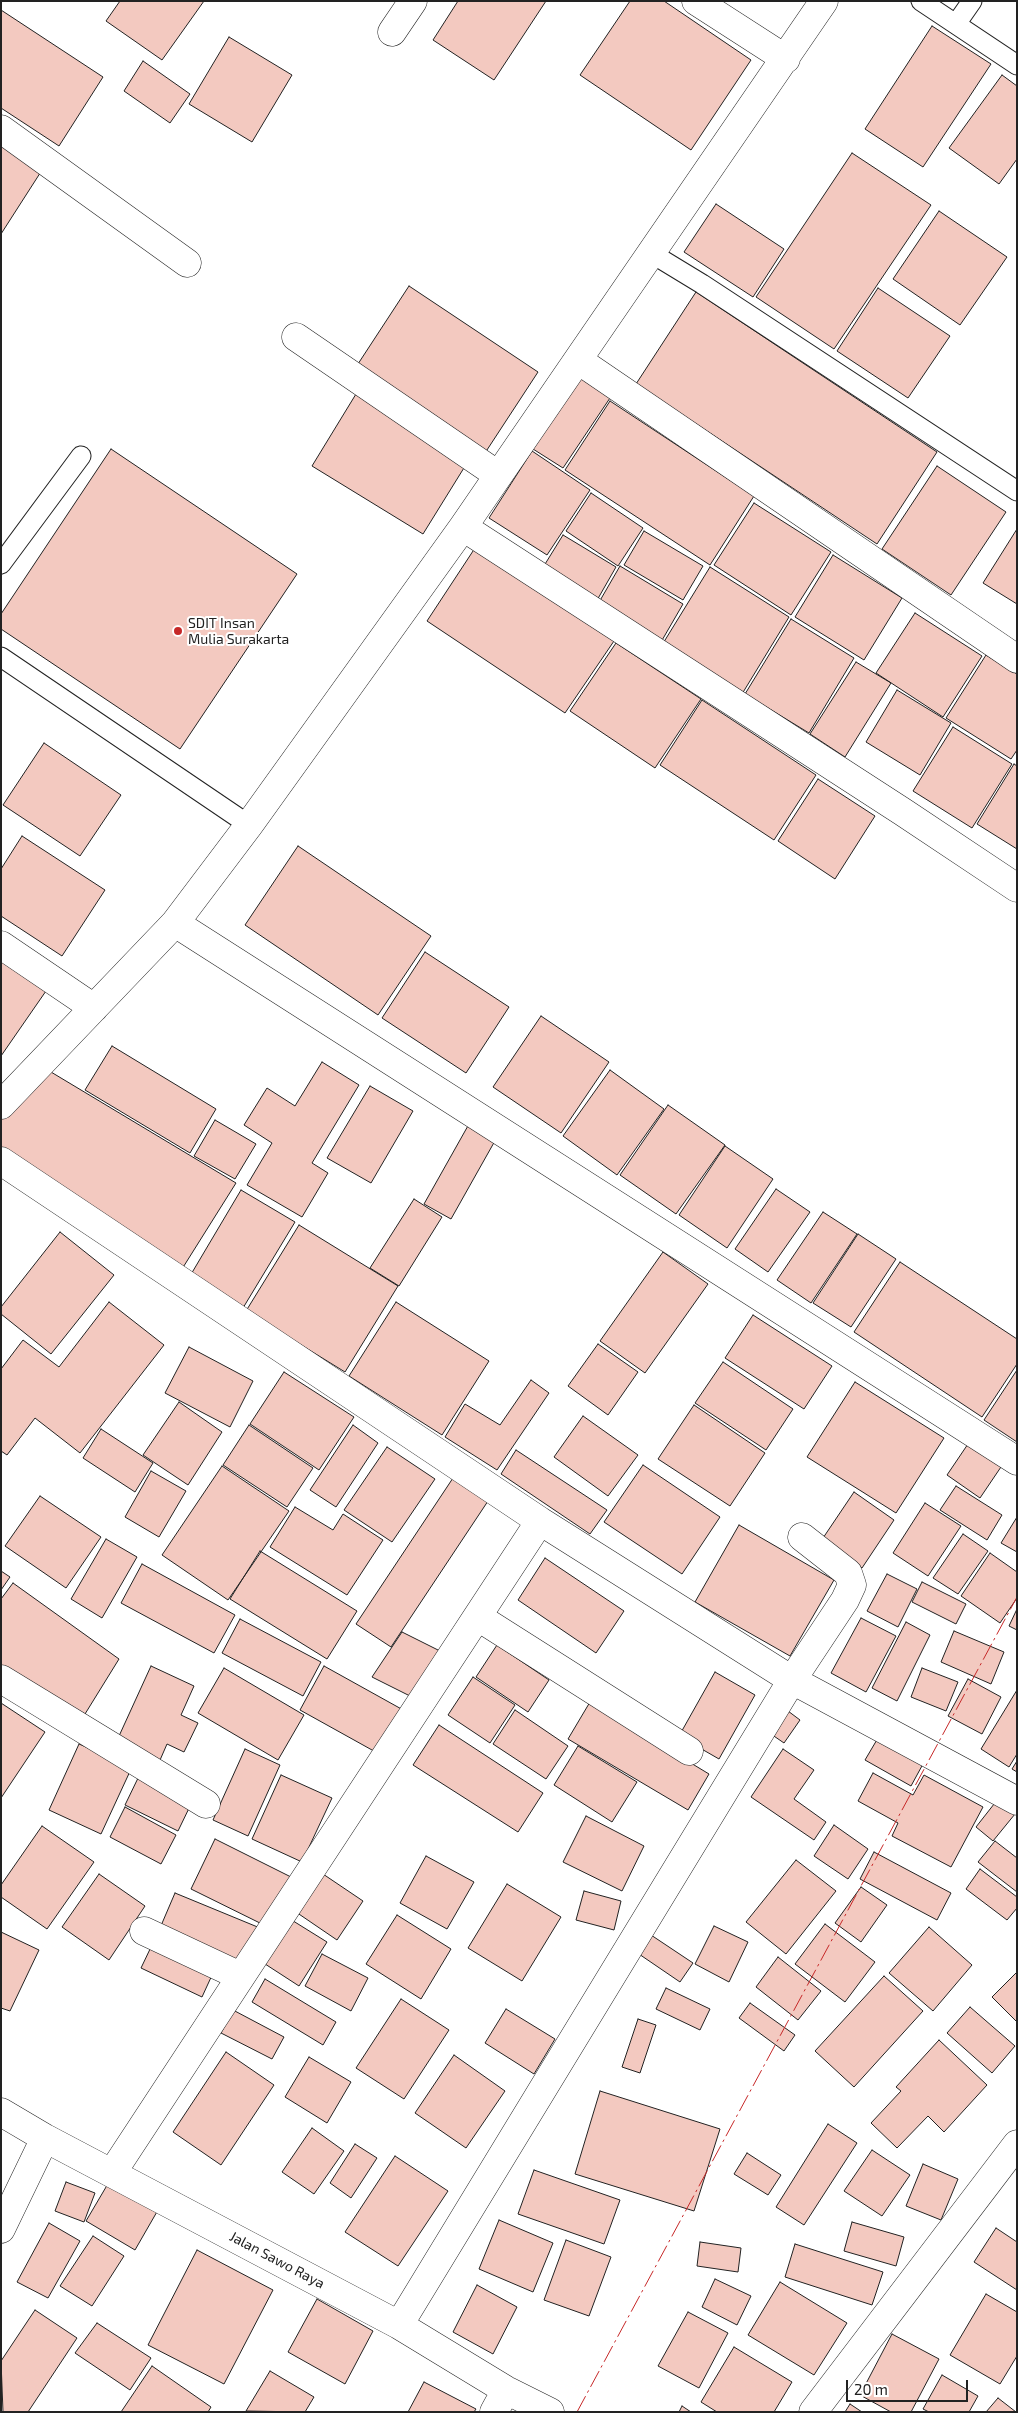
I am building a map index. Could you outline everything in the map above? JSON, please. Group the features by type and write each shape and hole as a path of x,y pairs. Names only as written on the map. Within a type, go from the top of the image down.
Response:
{"street":[{"path":"392,32 413,1"},
{"path":"696,1 786,58"},
{"path":"1,1105 175,923 249,825 463,527 824,1"},
{"path":"1,129 187,263"},
{"path":"296,337 498,475"},
{"path":"578,360 1017,659"},
{"path":"463,527 1017,888"},
{"path":"175,923 1017,1462"},
{"path":"1,945 94,1008"},
{"path":"1,1161 540,1521 792,1680 1017,1801"},
{"path":"112,2173 540,1521"},
{"path":"400,2325 792,1680 845,1600 852,1585 848,1573 802,1537"},
{"path":"478,1617 689,1751"},
{"path":"1,1679 206,1804"},
{"path":"144,1931 240,1976"},
{"name":"Jalan Sawo Raya","path":"1,2112 45,2138 400,2325 500,2401 550,2412"},
{"path":"1,2229 45,2138"},
{"path":"813,2412 1017,2144"}],"lane":[{"path":"921,1 1017,65"},
{"path":"956,24 972,1"},
{"path":"651,253 702,284 1017,491"},
{"path":"1,564 81,456"},
{"path":"1,657 249,825"}],"building":[{"path":"120,1 204,1 162,60 106,21"},
{"path":"458,1 546,1 494,80 433,40"},
{"path":"630,1 664,1 751,60 691,150 580,75"},
{"path":"1,10 103,77 59,146 1,108"},
{"path":"932,26 991,64 923,167 865,129"},
{"path":"229,37 292,75 252,142 189,104"},
{"path":"143,61 190,94 170,123 124,91"},
{"path":"1002,75 1017,86 1017,159 999,184 949,148"},
{"path":"1,140 44,167 1,234"},
{"path":"852,153 931,205 834,349 756,297"},
{"path":"716,204 784,249 753,297 684,252"},
{"path":"939,211 1007,257 960,325 893,279"},
{"path":"409,286 538,372 485,453 356,367"},
{"path":"878,288 950,336 908,398 837,351"},
{"path":"696,292 937,452 877,544 636,384"},
{"path":"582,374 612,395 563,468 533,449"},
{"path":"356,394 467,463 423,534 312,466"},
{"path":"610,401 754,496 710,565 565,470"},
{"path":"111,449 297,574 180,749 1,629 1,614"},
{"path":"532,451 590,490 547,555 489,518"},
{"path":"937,466 1006,512 951,595 882,549"},
{"path":"591,493 643,528 618,566 566,531"},
{"path":"754,503 831,552 791,615 714,565"},
{"path":"1017,529 1017,604 983,583"},
{"path":"644,531 703,566 683,600 624,565"},
{"path":"563,535 616,567 596,602 542,569"},
{"path":"475,548 614,641 565,713 427,621"},
{"path":"833,555 902,598 864,660 795,617"},
{"path":"620,566 683,604 661,642 598,604"},
{"path":"710,567 789,617 742,694 662,645"},
{"path":"915,613 982,656 943,717 876,673"},
{"path":"791,619 854,658 809,733 745,694"},
{"path":"616,643 701,699 655,768 570,711"},
{"path":"986,655 1017,674 1017,750 1011,759 946,718"},
{"path":"856,662 891,683 845,757 810,734"},
{"path":"897,690 951,723 920,775 866,742"},
{"path":"702,700 816,775 774,840 660,765"},
{"path":"953,727 1012,764 972,828 913,791"},
{"path":"44,743 121,795 80,856 3,805"},
{"path":"1014,764 1017,766 1017,849 977,824"},
{"path":"818,779 875,816 835,879 778,841"},
{"path":"22,836 105,890 62,956 1,916 1,869"},
{"path":"298,846 431,936 378,1015 245,925"},
{"path":"425,952 509,1007 466,1073 382,1018"},
{"path":"1,960 46,991 1,1056"},
{"path":"541,1016 609,1062 561,1133 493,1087"},
{"path":"112,1046 216,1109 190,1153 85,1090"},
{"path":"322,1062 359,1085 312,1163 328,1173 302,1217 247,1185 272,1143 244,1125 267,1088 295,1106"},
{"path":"610,1070 664,1109 617,1175 563,1136"},
{"path":"51,1072 236,1183 182,1269 1,1157 1,1120"},
{"path":"370,1086 413,1111 371,1183 327,1158"},
{"path":"668,1105 725,1145 676,1214 620,1175"},
{"path":"215,1120 256,1144 235,1179 194,1156"},
{"path":"469,1124 496,1139 451,1219 424,1204"},
{"path":"725,1146 773,1179 727,1248 679,1215"},
{"path":"776,1189 810,1212 768,1272 735,1249"},
{"path":"241,1190 295,1222 243,1308 190,1276"},
{"path":"414,1199 442,1217 399,1286 370,1268"},
{"path":"823,1212 857,1234 811,1303 777,1280"},
{"path":"299,1225 398,1286 345,1372 246,1311"},
{"path":"60,1232 114,1275 51,1354 1,1314 1,1307"},
{"path":"858,1234 896,1259 851,1327 813,1303"},
{"path":"663,1252 708,1284 645,1373 600,1341"},
{"path":"900,1262 1017,1339 1017,1364 982,1417 854,1332"},
{"path":"109,1302 164,1345 80,1453 35,1418 7,1455 1,1451 1,1369 23,1340 59,1367"},
{"path":"396,1302 489,1361 442,1435 349,1376"},
{"path":"753,1315 832,1366 804,1409 725,1358"},
{"path":"598,1344 638,1372 608,1415 568,1386"},
{"path":"189,1347 253,1381 230,1427 165,1393"},
{"path":"723,1362 793,1409 766,1450 695,1403"},
{"path":"1017,1370 1017,1442 984,1420"},
{"path":"284,1372 354,1417 319,1470 250,1424"},
{"path":"531,1380 549,1393 497,1470 445,1437 465,1404 500,1425"},
{"path":"855,1382 944,1438 896,1513 807,1457"},
{"path":"179,1402 222,1432 188,1485 143,1455"},
{"path":"694,1405 765,1453 730,1506 658,1459"},
{"path":"583,1416 638,1455 608,1496 554,1457"},
{"path":"249,1425 313,1468 287,1507 223,1465"},
{"path":"353,1425 378,1443 336,1507 310,1490"},
{"path":"101,1429 153,1463 135,1492 83,1458"},
{"path":"970,1441 1003,1464 980,1498 947,1475"},
{"path":"387,1447 435,1479 392,1542 344,1510"},
{"path":"516,1450 607,1510 590,1534 501,1474"},
{"path":"643,1465 720,1517 682,1574 604,1522"},
{"path":"222,1466 289,1511 228,1600 162,1555"},
{"path":"151,1471 186,1491 159,1537 125,1517"},
{"path":"455,1475 490,1498 391,1647 356,1624"},
{"path":"956,1486 1002,1515 987,1540 940,1510"},
{"path":"854,1492 894,1520 862,1568 821,1541"},
{"path":"40,1496 101,1537 66,1588 5,1546"},
{"path":"925,1503 961,1526 928,1576 893,1553"},
{"path":"295,1507 333,1530 343,1514 383,1540 347,1595 270,1547"},
{"path":"1017,1517 1017,1552 1001,1543"},
{"path":"739,1525 834,1580 790,1656 695,1602"},
{"path":"963,1534 988,1551 958,1594 933,1578"},
{"path":"106,1539 137,1557 102,1618 71,1599"},
{"path":"260,1551 357,1611 327,1659 230,1599"},
{"path":"990,1553 1017,1572 1017,1598 1000,1623 961,1596"},
{"path":"545,1558 624,1611 596,1653 518,1600"},
{"path":"142,1564 235,1615 214,1653 121,1603"},
{"path":"1,1571 10,1577 1,1590"},
{"path":"887,1574 917,1589 898,1627 867,1611"},
{"path":"922,1582 966,1604 956,1624 912,1602"},
{"path":"13,1583 119,1659 85,1714 1,1667 1,1599"},
{"path":"1017,1609 1017,1630 1009,1626"},
{"path":"861,1618 896,1636 866,1692 831,1673"},
{"path":"240,1619 321,1662 303,1696 222,1653"},
{"path":"906,1622 930,1635 897,1701 872,1688"},
{"path":"954,1631 1004,1652 991,1684 941,1662"},
{"path":"402,1632 440,1651 416,1699 372,1677"},
{"path":"497,1645 549,1680 528,1712 476,1677"},
{"path":"151,1666 194,1686 181,1715 198,1723 184,1752 167,1744 157,1767 114,1747"},
{"path":"324,1666 405,1711 381,1755 300,1710"},
{"path":"224,1668 304,1715 278,1760 198,1713"},
{"path":"922,1668 958,1682 946,1711 911,1697"},
{"path":"715,1672 755,1695 719,1759 679,1736"},
{"path":"473,1677 515,1705 490,1743 448,1715"},
{"path":"968,1679 1001,1697 982,1734 948,1716"},
{"path":"1017,1690 1017,1754 1009,1767 981,1749"},
{"path":"590,1702 709,1774 688,1810 568,1739"},
{"path":"1,1703 45,1732 1,1798"},
{"path":"784,1708 800,1720 784,1743 768,1732"},
{"path":"515,1710 568,1746 546,1779 493,1744"},
{"path":"439,1725 543,1793 518,1832 413,1765"},
{"path":"878,1738 923,1764 911,1786 865,1760"},
{"path":"79,1744 132,1767 101,1834 49,1810"},
{"path":"578,1746 637,1782 612,1822 554,1785"},
{"path":"245,1749 280,1765 248,1836 213,1820"},
{"path":"783,1749 814,1770 794,1799 826,1822 814,1840 751,1797"},
{"path":"1017,1761 1017,1772 1012,1769"},
{"path":"873,1773 913,1795 924,1775 983,1807 951,1867 892,1836 898,1823 858,1801"},
{"path":"140,1774 193,1800 178,1831 125,1805"},
{"path":"281,1775 332,1798 302,1862 252,1839"},
{"path":"998,1799 1015,1814 993,1841 976,1827"},
{"path":"125,1807 176,1835 161,1864 110,1837"},
{"path":"586,1816 644,1846 622,1891 563,1862"},
{"path":"834,1825 868,1849 848,1879 814,1856"},
{"path":"42,1826 94,1862 47,1929 1,1897 1,1885"},
{"path":"215,1839 293,1878 268,1927 191,1889"},
{"path":"995,1841 1017,1858 1017,1892 978,1862"},
{"path":"874,1852 951,1893 937,1920 860,1879"},
{"path":"426,1856 474,1882 447,1929 400,1903"},
{"path":"796,1860 836,1891 786,1954 746,1922"},
{"path":"980,1869 1017,1897 1017,1908 1007,1920 966,1889"},
{"path":"320,1872 363,1901 337,1940 293,1910"},
{"path":"99,1874 145,1906 109,1960 62,1927"},
{"path":"507,1884 561,1917 522,1981 468,1948"},
{"path":"861,1887 887,1905 861,1942 835,1923"},
{"path":"584,1891 621,1901 614,1930 576,1920"},
{"path":"175,1893 260,1928 242,1970 157,1935"},
{"path":"397,1915 451,1949 421,1999 366,1964"},
{"path":"290,1919 327,1942 299,1986 262,1962"},
{"path":"825,1924 875,1962 845,2002 795,1964"},
{"path":"714,1926 748,1942 729,1982 695,1964"},
{"path":"929,1927 972,1965 933,2011 889,1973"},
{"path":"1,1932 39,1950 10,2011 1,2008"},
{"path":"648,1933 693,1963 680,1982 636,1952"},
{"path":"152,1945 213,1973 202,1997 141,1968"},
{"path":"322,1954 368,1978 351,2011 305,1986"},
{"path":"778,1957 821,1991 798,2020 756,1987"},
{"path":"1017,1972 1017,2022 992,1997"},
{"path":"884,1976 923,2011 854,2087 815,2051"},
{"path":"265,1979 336,2022 323,2045 252,2002"},
{"path":"666,1988 710,2009 700,2030 656,2009"},
{"path":"401,1999 449,2030 404,2099 356,2068"},
{"path":"750,2003 795,2035 784,2051 739,2018"},
{"path":"970,2007 1015,2046 992,2073 947,2033"},
{"path":"506,2009 555,2039 534,2074 485,2043"},
{"path":"233,2010 284,2037 272,2059 221,2033"},
{"path":"638,2019 656,2025 640,2073 622,2067"},
{"path":"939,2040 987,2085 944,2132 928,2116 897,2148 871,2123 901,2091 896,2087"},
{"path":"226,2052 274,2085 221,2165 173,2132"},
{"path":"454,2055 505,2091 466,2148 415,2113"},
{"path":"309,2057 351,2082 327,2123 285,2097"},
{"path":"600,2091 720,2129 694,2211 575,2174"},
{"path":"828,2124 857,2143 804,2225 776,2207"},
{"path":"312,2128 344,2151 314,2194 282,2172"},
{"path":"355,2144 377,2158 351,2198 330,2183"},
{"path":"872,2150 910,2175 882,2216 844,2191"},
{"path":"747,2153 781,2175 768,2195 734,2174"},
{"path":"395,2156 448,2191 398,2266 345,2232"},
{"path":"923,2164 958,2179 941,2220 906,2206"},
{"path":"534,2170 620,2200 604,2244 518,2214"},
{"path":"66,2182 95,2193 84,2222 55,2211"},
{"path":"109,2182 158,2210 135,2250 86,2221"},
{"path":"499,2220 553,2243 533,2292 479,2269"},
{"path":"852,2222 904,2237 896,2266 844,2251"},
{"path":"49,2223 80,2241 48,2298 17,2282"},
{"path":"996,2228 1017,2242 1017,2290 974,2262"},
{"path":"93,2236 124,2256 92,2306 60,2286"},
{"path":"566,2240 611,2257 589,2316 544,2300"},
{"path":"700,2242 741,2248 738,2272 697,2266"},
{"path":"795,2244 883,2272 872,2305 785,2277"},
{"path":"197,2250 273,2290 224,2384 148,2345"},
{"path":"715,2279 751,2296 737,2325 702,2307"},
{"path":"780,2282 847,2323 814,2375 748,2335"},
{"path":"477,2285 517,2307 493,2354 453,2332"},
{"path":"986,2294 1017,2312 1017,2356 1000,2384 950,2355"},
{"path":"317,2299 373,2331 345,2384 288,2352"},
{"path":"35,2310 77,2338 28,2412 3,2412 1,2361"},
{"path":"688,2312 728,2333 699,2388 658,2366"},
{"path":"97,2323 151,2358 130,2390 75,2353"},
{"path":"892,2334 939,2359 911,2412 891,2412 860,2395"},
{"path":"734,2347 792,2382 774,2412 717,2412 701,2402"},
{"path":"152,2366 211,2407 208,2412 121,2412"},
{"path":"270,2371 314,2397 305,2412 246,2411"},
{"path":"942,2375 978,2396 969,2412 929,2412 923,2409"},
{"path":"424,2382 476,2409 474,2412 408,2412"},
{"path":"998,2398 1016,2412 986,2412"},
{"path":"850,2404 862,2412 845,2412"},
{"path":"682,2406 691,2412 679,2412"}],"power":[{"path":"577,2412 1017,1597"}],"place":[{"name":"SDIT Insan Mulia Surakarta","path":"178,631"}]}
